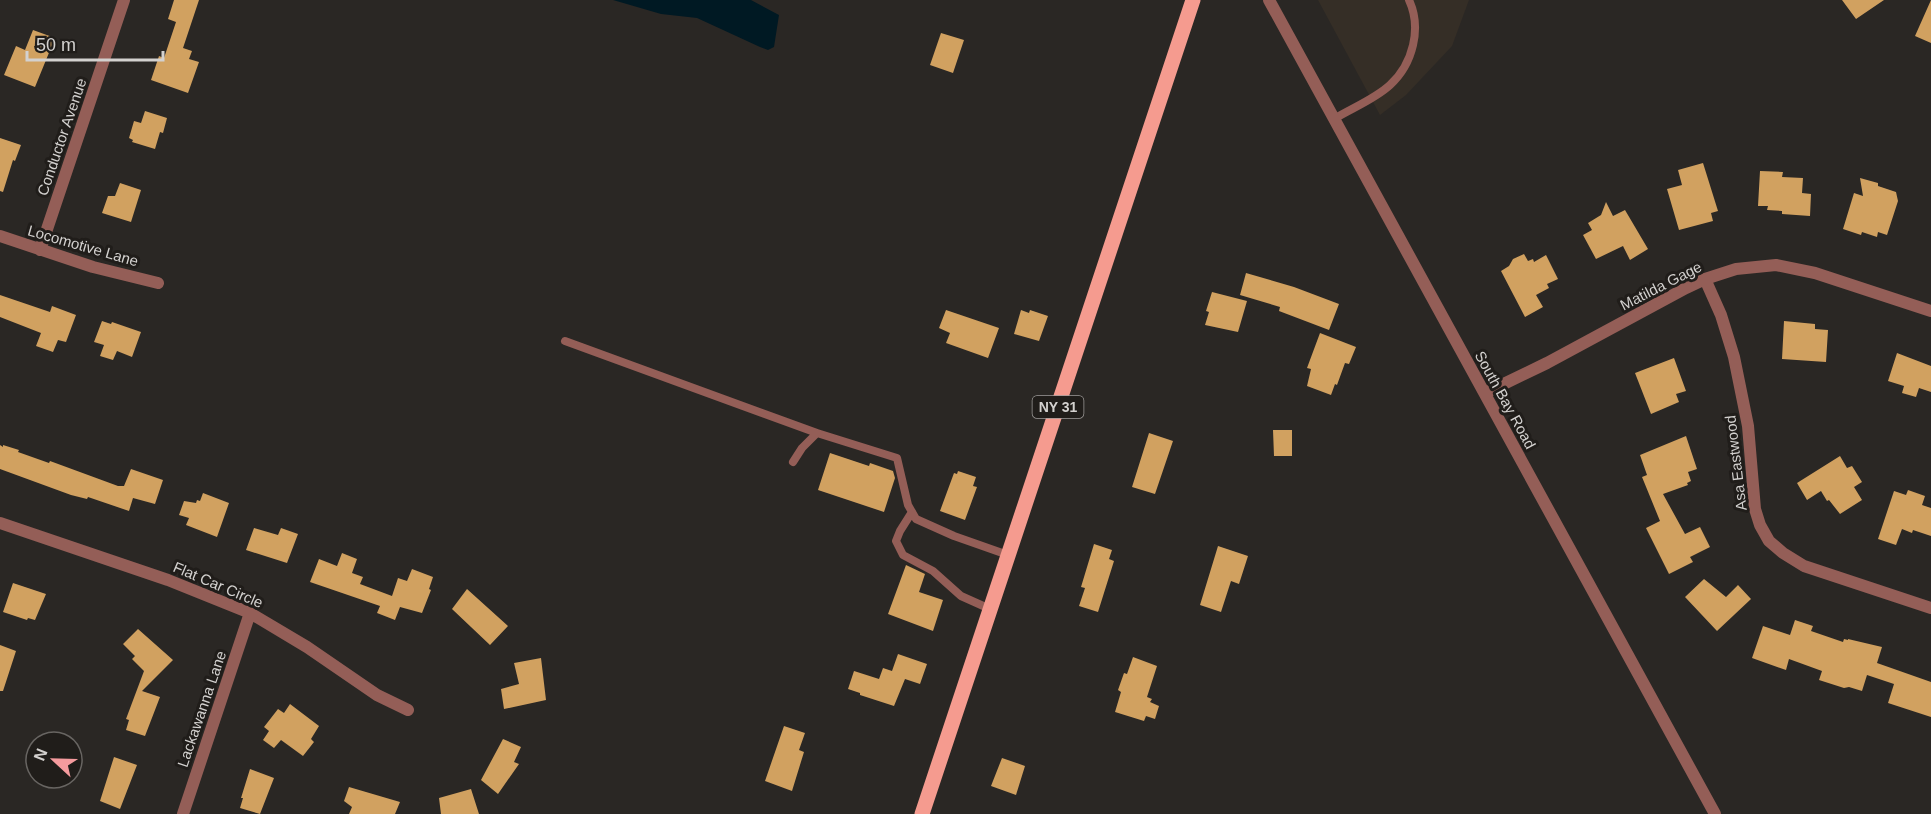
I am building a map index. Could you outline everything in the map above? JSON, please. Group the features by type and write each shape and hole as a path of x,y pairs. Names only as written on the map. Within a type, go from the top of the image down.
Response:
{"main road":[{"name":"NY 31","path":"922,814 1193,0"}],"street":[{"name":"South Bay Road","path":"1269,0 1715,814"},
{"name":"Conductor Avenue","path":"40,250 122,1"},
{"name":"Locomotive Lane","path":"0,236 93,267 158,283"},
{"name":"Matilda Gage","path":"1485,393 1547,363 1705,279 1736,269 1776,265 1815,273 1931,311"},
{"name":"Asa Eastwood","path":"1705,279 1721,315 1734,357 1748,426 1755,509 1760,525 1769,541 1804,566 1931,609"},
{"name":"Flat Car Circle","path":"0,523 168,580 250,613 307,647 377,695 408,710"},
{"name":"Lackawanna Lane","path":"183,814 250,613"}],"lane":[{"path":"1334,119 1389,86 1405,69 1414,41 1415,13 1409,0"},
{"path":"565,341 817,433 897,458 908,505 916,519 954,536 1008,555"},
{"path":"793,462 802,447 817,433"},
{"path":"912,512 896,541 903,555 933,571 961,597 990,609"}],"shaded area":[{"path":"1318,0 1469,0 1452,46 1406,95 1380,115"}],"water":[{"path":"613,0 751,0 779,15 774,47 768,50 760,47 697,18 661,14"}],"building":[{"path":"174,0 199,0 183,48 192,51 189,59 199,62 188,93 151,80 159,56 164,58 176,22 168,19"},
{"path":"1842,0 1884,0 1856,19"},
{"path":"1931,0 1931,43 1915,36"},
{"path":"33,30 55,38 35,87 4,75 16,46 25,50"},
{"path":"941,33 964,40 953,73 930,65"},
{"path":"145,111 167,118 155,149 132,142 133,140 129,138 134,121 141,123"},
{"path":"0,138 21,145 15,161 13,160 3,192 0,191"},
{"path":"1703,163 1718,211 1711,213 1713,221 1679,230 1667,189 1682,185 1678,170"},
{"path":"1760,171 1783,172 1782,177 1803,178 1802,193 1811,194 1810,216 1782,214 1782,211 1767,210 1768,206 1758,206"},
{"path":"1860,178 1878,183 1878,186 1896,192 1898,201 1887,235 1878,232 1877,237 1862,232 1861,235 1843,229 1854,193 1863,196"},
{"path":"120,183 141,190 131,222 102,213 108,196 115,196"},
{"path":"1606,202 1613,216 1625,210 1648,249 1630,260 1623,246 1596,259 1583,235 1592,230 1588,223 1601,215"},
{"path":"1524,254 1528,261 1533,259 1534,262 1546,255 1558,279 1547,284 1549,288 1536,295 1543,307 1525,317 1501,271 1509,266 1513,259"},
{"path":"1246,273 1294,287 1339,304 1329,330 1279,311 1280,307 1240,295"},
{"path":"1212,292 1247,301 1238,332 1205,325 1209,312 1206,311"},
{"path":"0,295 50,312 52,306 76,315 66,342 58,340 53,352 36,346 41,333 0,317"},
{"path":"946,310 999,328 988,358 946,343 950,333 939,328"},
{"path":"1021,310 1029,313 1030,310 1048,316 1039,341 1014,334"},
{"path":"102,321 141,332 132,357 117,351 113,360 100,356 104,345 94,342"},
{"path":"1784,321 1815,324 1815,329 1828,330 1826,362 1782,359"},
{"path":"1320,333 1356,347 1349,364 1345,363 1331,395 1307,386 1311,369 1307,368"},
{"path":"1897,353 1931,366 1931,392 1919,388 1916,397 1902,393 1904,386 1888,381"},
{"path":"1674,358 1686,391 1676,394 1679,402 1651,414 1635,373"},
{"path":"1273,430 1292,430 1292,456 1274,456"},
{"path":"1149,433 1173,441 1155,494 1132,487"},
{"path":"1686,436 1697,469 1688,472 1691,481 1687,483 1688,485 1663,494 1685,534 1700,527 1710,547 1690,557 1693,562 1669,574 1646,528 1660,521 1642,477 1647,475 1640,455"},
{"path":"0,445 118,486 124,486 131,469 163,480 155,504 133,498 129,511 88,497 87,499 71,495 0,469"},
{"path":"830,453 893,471 895,478 884,512 818,490"},
{"path":"1840,456 1847,468 1852,466 1862,482 1854,487 1862,500 1840,514 1821,491 1807,500 1797,483"},
{"path":"958,471 976,477 973,486 977,487 965,520 940,511 954,473 957,474"},
{"path":"1908,490 1925,496 1922,505 1931,508 1931,536 1902,529 1896,545 1878,539 1894,491 1906,495"},
{"path":"203,493 229,503 217,537 186,525 189,518 179,515 184,501 196,503 197,500 200,501"},
{"path":"254,528 278,535 281,528 298,534 287,563 246,550"},
{"path":"1094,544 1112,550 1109,559 1114,561 1098,612 1079,606 1085,588 1081,587"},
{"path":"1218,546 1248,556 1239,584 1231,581 1221,612 1200,605"},
{"path":"342,553 357,559 352,573 363,577 360,584 392,596 398,578 407,581 412,569 433,577 429,589 431,590 422,613 400,607 395,620 377,613 380,606 310,582 319,559 337,566"},
{"path":"906,565 925,574 919,592 943,600 933,631 888,614"},
{"path":"1704,579 1726,597 1738,585 1751,599 1717,631 1685,597"},
{"path":"13,583 46,594 35,620 28,618 27,620 3,612"},
{"path":"467,589 508,626 490,645 452,609"},
{"path":"1795,620 1813,626 1811,631 1843,642 1844,639 1848,639 1882,647 1877,663 1931,682 1931,717 1888,703 1894,684 1867,675 1862,691 1819,680 1822,671 1789,659 1786,670 1752,658 1763,626 1790,635"},
{"path":"138,629 173,660 142,691 160,697 145,736 126,730 129,720 126,719 144,671 132,659 135,656 123,644"},
{"path":"0,645 16,651 3,691 0,691"},
{"path":"898,654 927,664 920,684 905,679 894,706 848,689 854,671 879,679 883,668 892,671"},
{"path":"1133,657 1157,666 1147,697 1152,699 1150,702 1159,706 1155,719 1146,716 1144,721 1115,712 1121,692 1118,690"},
{"path":"541,658 546,700 504,709 501,689 519,684 514,663"},
{"path":"290,704 319,726 311,739 314,742 303,756 281,740 274,748 263,740 269,731 264,727 278,709 284,713"},
{"path":"784,726 805,733 799,750 804,752 792,791 765,781"},
{"path":"503,739 521,747 514,762 519,764 498,794 481,780"},
{"path":"114,757 137,765 120,809 100,801"},
{"path":"1002,758 1025,766 1016,795 991,786"},
{"path":"250,769 274,778 260,814 240,808"},
{"path":"349,787 400,802 395,814 349,814 352,807 344,801"},
{"path":"471,789 479,814 441,814 439,798"}]}
